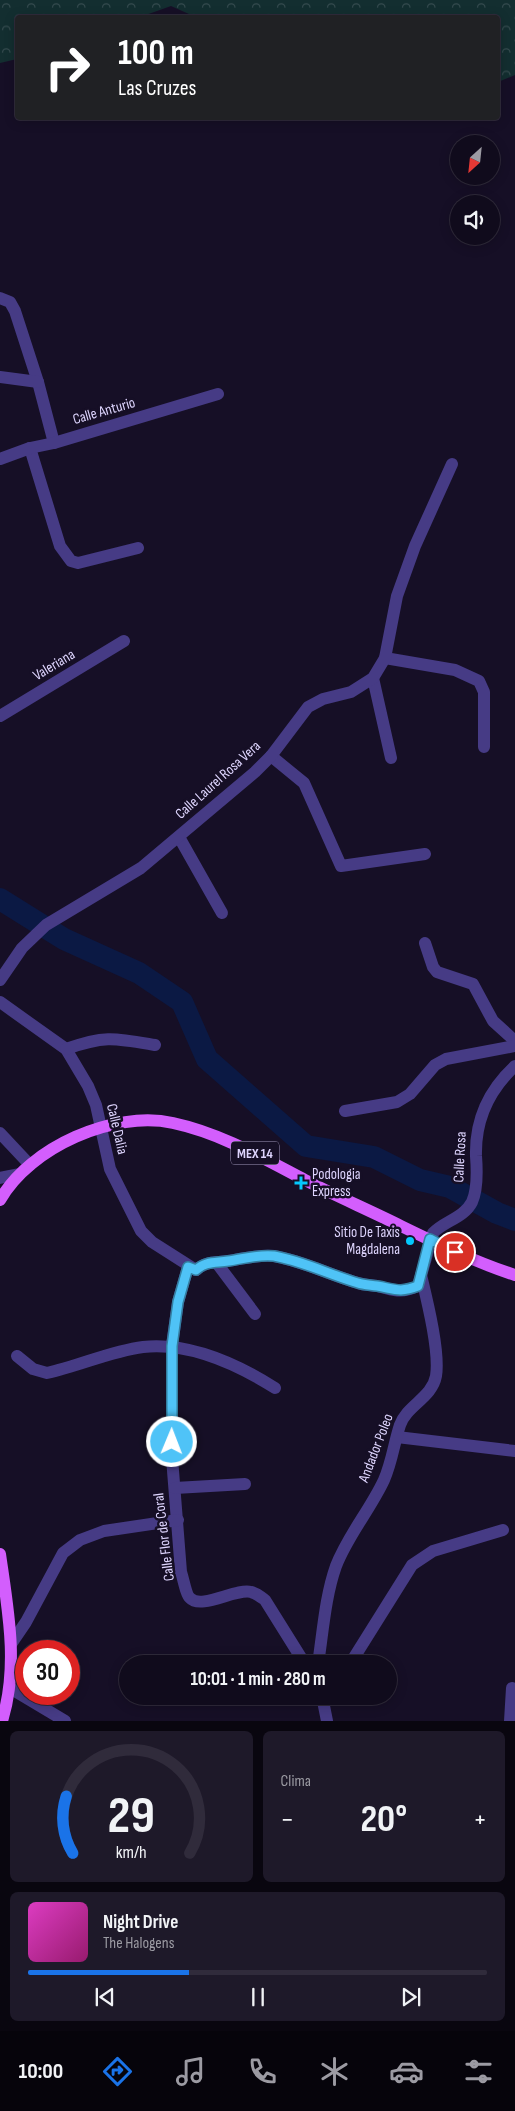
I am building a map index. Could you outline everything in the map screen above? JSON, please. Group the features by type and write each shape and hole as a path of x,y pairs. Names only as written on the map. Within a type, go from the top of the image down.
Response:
{"main road":[{"name":"MEX 14","path":"0,1200 19,1174 80,1134 100,1127 143,1120 160,1121 198,1130 246,1149 305,1180 455,1252 515,1276"},
{"path":"0,1554 11,1644 10,1688 2,1721"}],"street":[{"path":"0,298 10,302 13,306 38,382 54,443"},
{"path":"0,376 38,382"},
{"name":"Calle Anturio","path":"0,458 218,394"},
{"path":"30,448 60,546 71,561 78,563 138,548"},
{"name":"Calle Laurel Rosa Vera","path":"0,980 22,948 46,925 141,868 272,756 308,706 323,699 351,692 373,678 385,658 397,596 415,546 452,464"},
{"name":"Valeriana","path":"0,716 124,641"},
{"path":"385,658 455,670 479,681 484,692 484,747"},
{"path":"373,678 391,758"},
{"path":"272,756 304,783 341,866 425,854"},
{"path":"179,837 222,913"},
{"path":"425,943 433,967 437,972 473,984 493,1022 515,1041"},
{"name":"Calle Dalia","path":"0,1002 66,1049 88,1086 96,1105 110,1169 141,1231 152,1242 196,1270"},
{"path":"66,1049 102,1038 118,1038 155,1046"},
{"path":"345,1111 397,1102 410,1094 436,1065 446,1059 515,1046"},
{"name":"Calle Rosa","path":"430,1239 435,1230 461,1214 473,1201 478,1124 490,1095 515,1066"},
{"path":"0,1133 30,1165"},
{"path":"0,1178 19,1174"},
{"path":"196,1270 202,1264 273,1256 306,1264 361,1284 391,1291 408,1290 418,1286 430,1239"},
{"path":"216,1262 255,1314"},
{"name":"Calle Flor de Coral","path":"196,1270 188,1267 178,1302 172,1346 172,1458 182,1572 189,1598 195,1602 203,1602 225,1595 250,1591 256,1594 264,1600 299,1655"},
{"name":"Andador Poleo","path":"319,1655 327,1602 336,1568 351,1534 384,1479 400,1423 410,1410 428,1393 435,1379 437,1368 431,1324 421,1275"},
{"path":"17,1356 33,1369 48,1373 142,1347 172,1346 241,1368 275,1388"},
{"path":"397,1437 515,1450"},
{"path":"175,1488 245,1484"},
{"path":"11,1644 26,1622 63,1553 80,1540 104,1532 178,1520"},
{"path":"356,1655 412,1565 433,1551 503,1530"},
{"path":"10,1688 65,1721"},
{"path":"510,1721 512,1688"},
{"path":"324,1705 327,1721"}],"green space":[{"path":"0,0 515,0 515,75 500,81 500,15 191,15 171,6 146,15 15,15 15,59 0,63"}],"waterway":[{"path":"0,899 64,939 139,973 182,1002 207,1059 306,1146 374,1157 420,1180 450,1187 497,1213 515,1220"}],"place":[{"name":"Podologia Express","path":"301,1183"},
{"name":"Sitio De Taxis Magdalena","path":"410,1241"}],"route":[{"path":"172,1442 172,1346 178,1302 188,1267 196,1270 202,1264 209,1262 273,1256 306,1264 361,1284 391,1291 408,1290 418,1286 430,1239 455,1252"}]}
